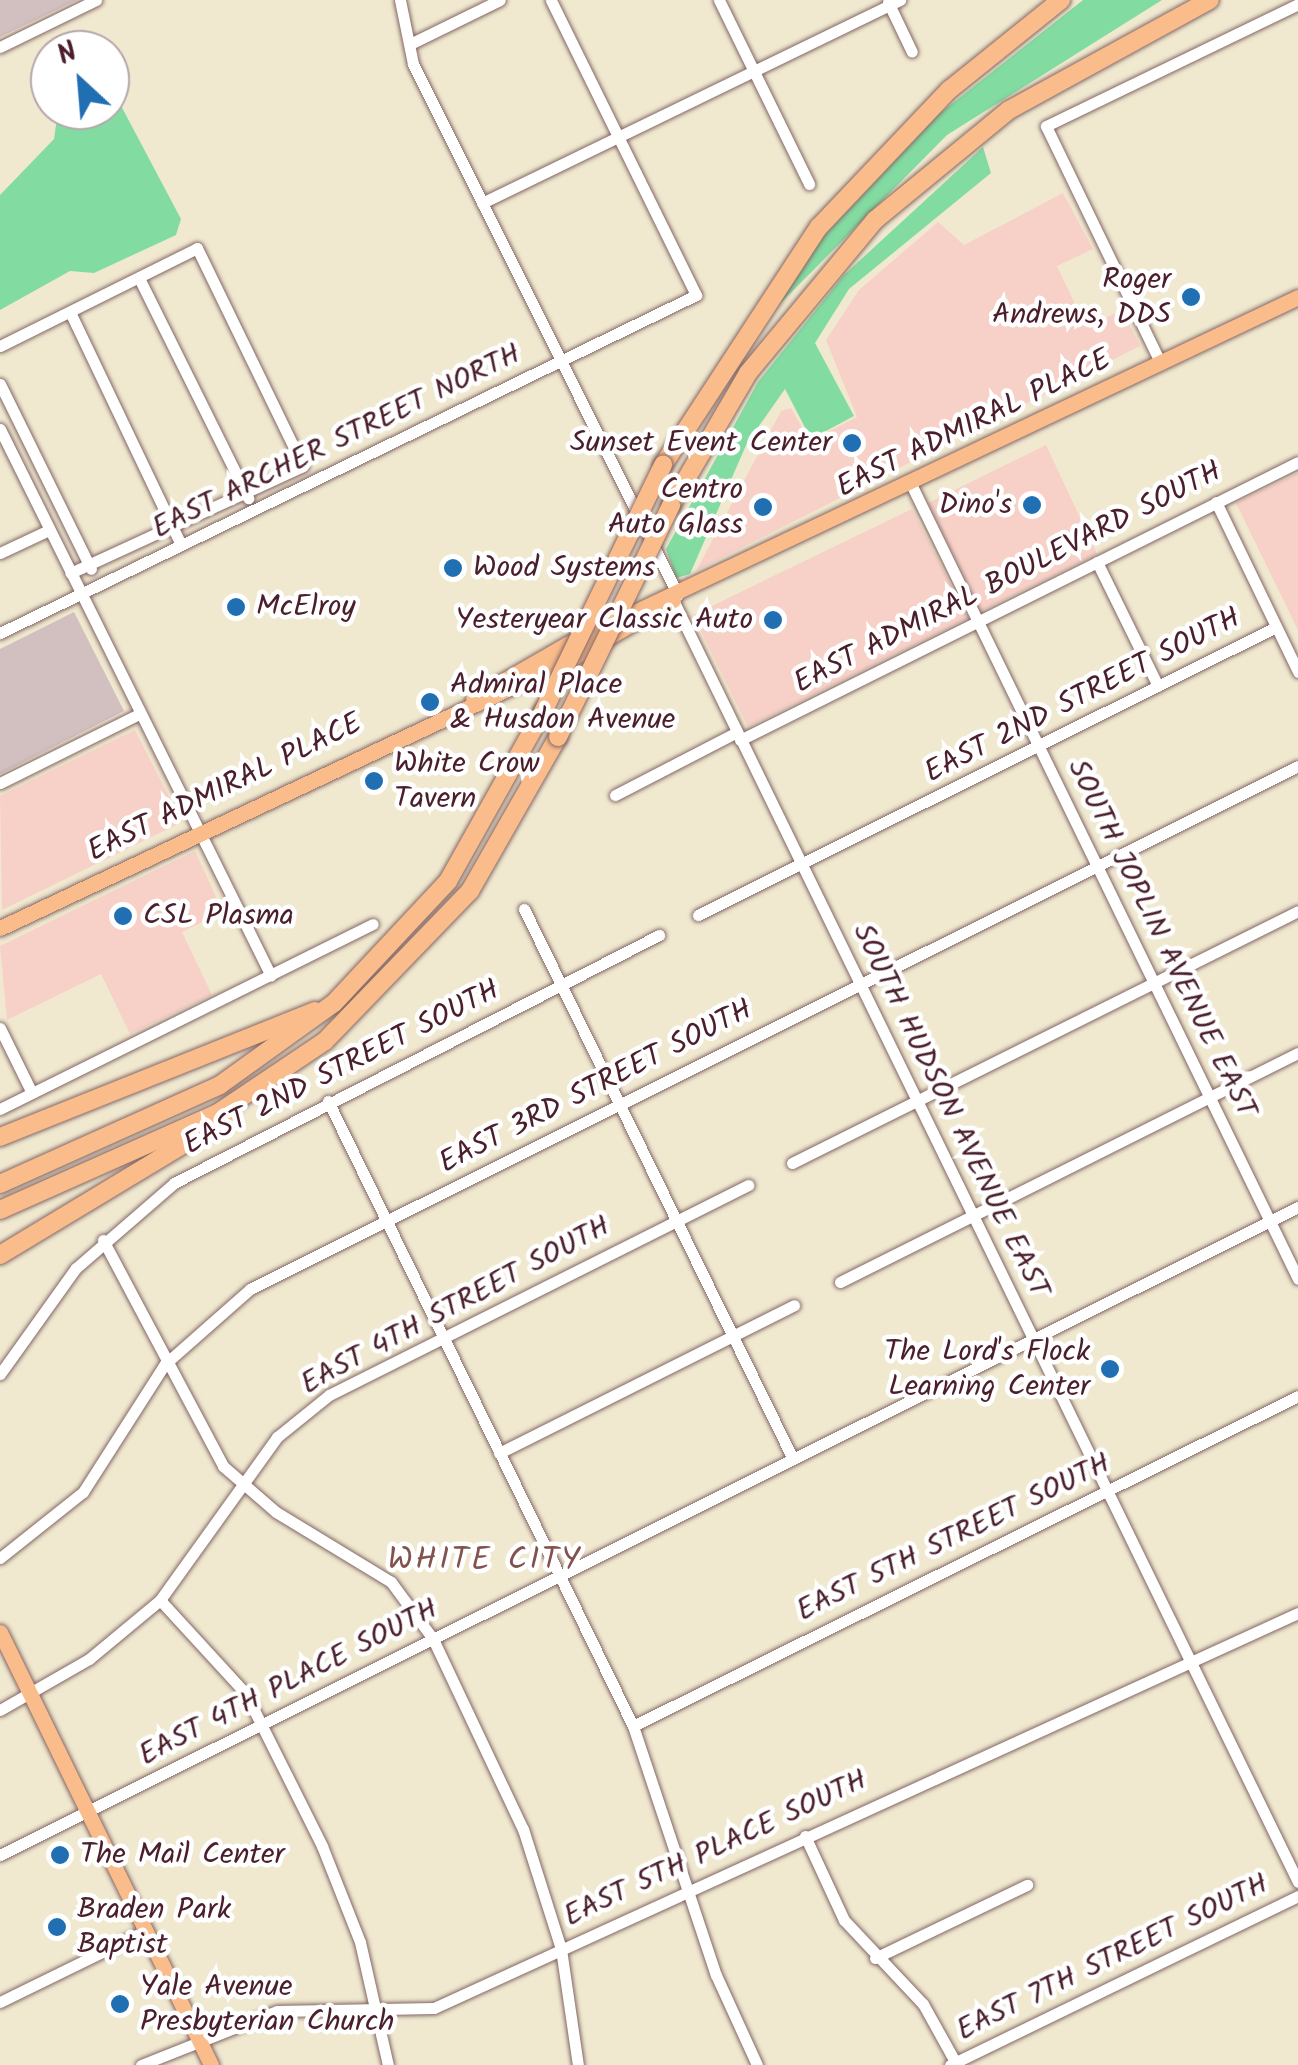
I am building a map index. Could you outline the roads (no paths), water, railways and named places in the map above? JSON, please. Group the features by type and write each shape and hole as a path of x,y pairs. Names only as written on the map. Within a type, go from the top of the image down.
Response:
{"highway":[{"path":"0,1184 220,1085 334,1003 448,881 543,712 663,466 819,227 949,90 1060,0"},
{"path":"1165,22 1192,0"},
{"path":"0,1255 196,1144 288,1069 431,940 508,834 670,505 759,357 875,220 1009,110 1210,0"},
{"path":"0,1136 334,1003"},
{"path":"0,1210 180,1132 288,1069"}],"main road":[{"name":"EAST ADMIRAL PLACE","path":"0,928 474,698 572,658 676,599 1298,296"},
{"path":"0,1632 211,2065"}],"street":[{"path":"0,47 96,0"},
{"name":"SOUTH HUDSON AVENUE EAST","path":"400,0 410,44 482,203 562,360 739,736 1298,1882"},
{"path":"410,44 500,0"},
{"path":"551,0 618,136"},
{"path":"720,0 809,184"},
{"path":"482,203 892,2 912,52"},
{"path":"1161,364 1046,126 1298,4"},
{"name":"EAST ARCHER STREET NORTH","path":"0,633 696,295 618,136"},
{"name":"EAST ARCHER STREET NORTH","path":"70,573 91,569 304,466 197,248 139,278"},
{"path":"0,346 139,278 254,510"},
{"path":"70,312 182,545"},
{"path":"0,384 91,569"},
{"path":"0,429 271,976"},
{"name":"EAST ADMIRAL BOULEVARD SOUTH","path":"616,795 1298,462"},
{"name":"SOUTH JOPLIN AVENUE EAST","path":"912,484 1298,1278"},
{"path":"1216,502 1298,672"},
{"path":"0,553 48,530"},
{"path":"1097,562 1158,686"},
{"name":"EAST 2ND STREET SOUTH","path":"698,915 1276,627"},
{"path":"0,783 139,714"},
{"name":"EAST 3RD STREET SOUTH","path":"0,1558 82,1492 165,1364 250,1289 1298,766"},
{"path":"524,909 793,1459"},
{"path":"792,1164 1298,911"},
{"path":"0,1109 372,924"},
{"name":"EAST 2ND STREET SOUTH","path":"0,1374 52,1295 103,1240 208,1161 659,935"},
{"path":"0,1028 31,1091"},
{"path":"840,1282 1298,1053"},
{"path":"328,1101 633,1726 692,1888 716,1975 757,2065"},
{"name":"EAST 4TH STREET SOUTH","path":"0,1710 89,1659 160,1600 277,1438 329,1395 748,1185"},
{"name":"EAST 4TH PLACE SOUTH","path":"0,1855 1298,1206"},
{"path":"103,1240 197,1431 241,1485 381,1574 433,1639 524,1829 561,1949 578,2065"},
{"path":"499,1452 794,1305"},
{"name":"EAST 5TH STREET SOUTH","path":"633,1726 1298,1396"},
{"path":"160,1600 230,1673 262,1724 343,1891 380,2015 388,2065"},
{"name":"EAST 5TH PLACE SOUTH","path":"141,2065 198,2038 277,2011 380,2015 434,2008 1188,1656 1298,1612"},
{"path":"805,1836 844,1920 875,1958 923,2004 954,2064"},
{"path":"875,1958 1027,1885"},
{"name":"EAST 7TH STREET SOUTH","path":"954,2064 1298,1896"},
{"path":"0,2002 145,1931"}],"place":[{"name":"Roger Andrews, DDS","path":"1191,297"},
{"name":"Sunset Event Center","path":"852,443"},
{"name":"Dino's","path":"1032,505"},
{"name":"Centro Auto Glass","path":"763,507"},
{"name":"Wood Systems","path":"453,568"},
{"name":"McElroy","path":"236,607"},
{"name":"Yesteryear Classic Auto","path":"773,620"},
{"name":"Admiral Place & Husdon Avenue","path":"430,702"},
{"name":"White Crow Tavern","path":"374,781"},
{"name":"CSL Plasma","path":"123,916"},
{"name":"The Lord's Flock Learning Center","path":"1110,1369"},
{"name":"The Mail Center","path":"60,1855"},
{"name":"Braden Park Baptist","path":"57,1927"},
{"name":"Yale Avenue Presbyterian Church","path":"120,2004"}],"district":[{"name":"WHITE CITY","path":"485,1561"}]}
